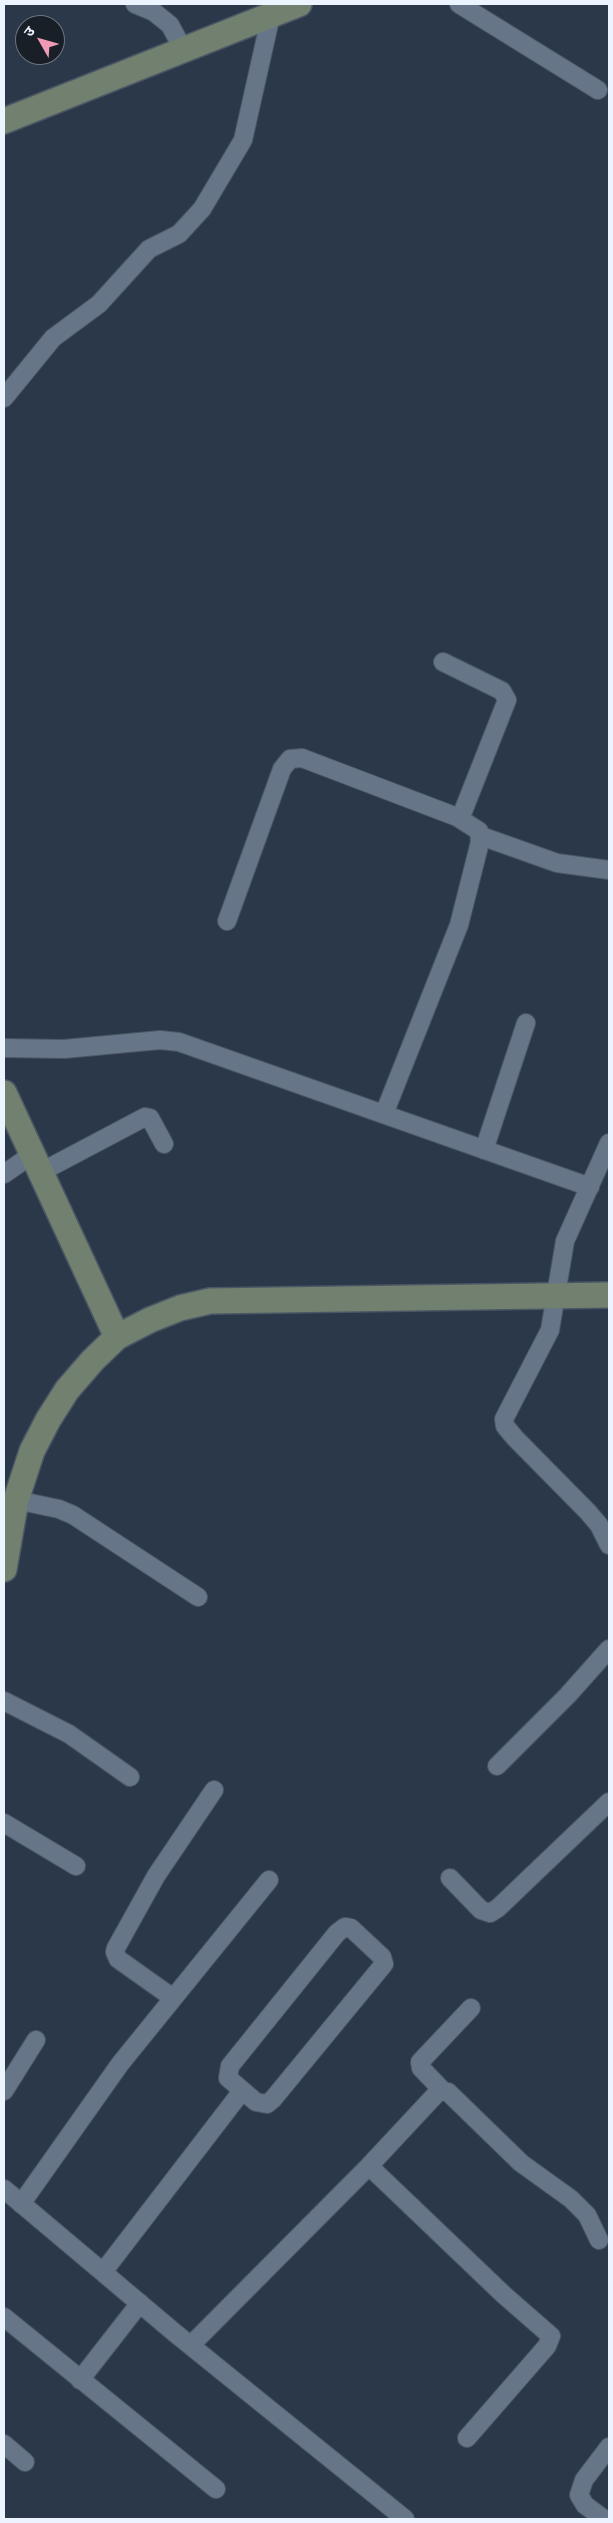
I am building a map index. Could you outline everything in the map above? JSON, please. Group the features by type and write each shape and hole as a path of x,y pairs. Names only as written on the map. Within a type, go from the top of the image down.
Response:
{"street":[{"path":"135,4 154,12 170,25 184,51"},
{"path":"4,121 299,4"},
{"path":"458,4 598,90"},
{"path":"4,398 53,338 99,304 149,249 179,234 202,209 243,140 271,15"},
{"path":"443,662 502,691 507,700 460,819"},
{"path":"227,921 282,769 290,759 302,758 460,819 475,827 480,836 471,884 459,925 384,1114"},
{"path":"480,836 556,863 609,870"},
{"path":"484,1150 526,1023"},
{"path":"4,1048 64,1050 172,1040 590,1187"},
{"path":"4,1093 117,1337"},
{"path":"4,1174 37,1163 145,1117 150,1118 164,1144"},
{"path":"609,1143 564,1241 550,1330 504,1419 505,1426 599,1525 609,1545"},
{"path":"4,1569 29,1502 32,1451 48,1420 67,1390 93,1360 117,1337 173,1311 210,1301 554,1304 609,1295"},
{"path":"29,1502 73,1515 198,1597"},
{"path":"497,1766 568,1695 609,1649"},
{"path":"6,1702 69,1734 130,1777"},
{"path":"173,1998 118,1959 115,1952 161,1868 214,1790"},
{"path":"450,1878 481,1910 490,1913 498,1908 609,1802"},
{"path":"4,1823 76,1866"},
{"path":"21,2204 120,2064 269,1880"},
{"path":"345,1926 351,1928 382,1957 384,1964 274,2099 261,2104 242,2091 228,2078 230,2066 341,1928 345,1926"},
{"path":"471,2008 420,2062 420,2068 443,2091 448,2092 521,2163 571,2199 587,2215 599,2240"},
{"path":"4,2092 36,2040"},
{"path":"103,2272 242,2091"},
{"path":"191,2345 369,2166 434,2095 443,2091"},
{"path":"369,2166 504,2295 551,2336 546,2346 467,2438"},
{"path":"4,2189 191,2345 405,2519"},
{"path":"80,2380 140,2303"},
{"path":"4,2318 216,2489"},
{"path":"4,2444 25,2462"},
{"path":"604,2519 585,2505 579,2495 584,2480 609,2446"}]}
